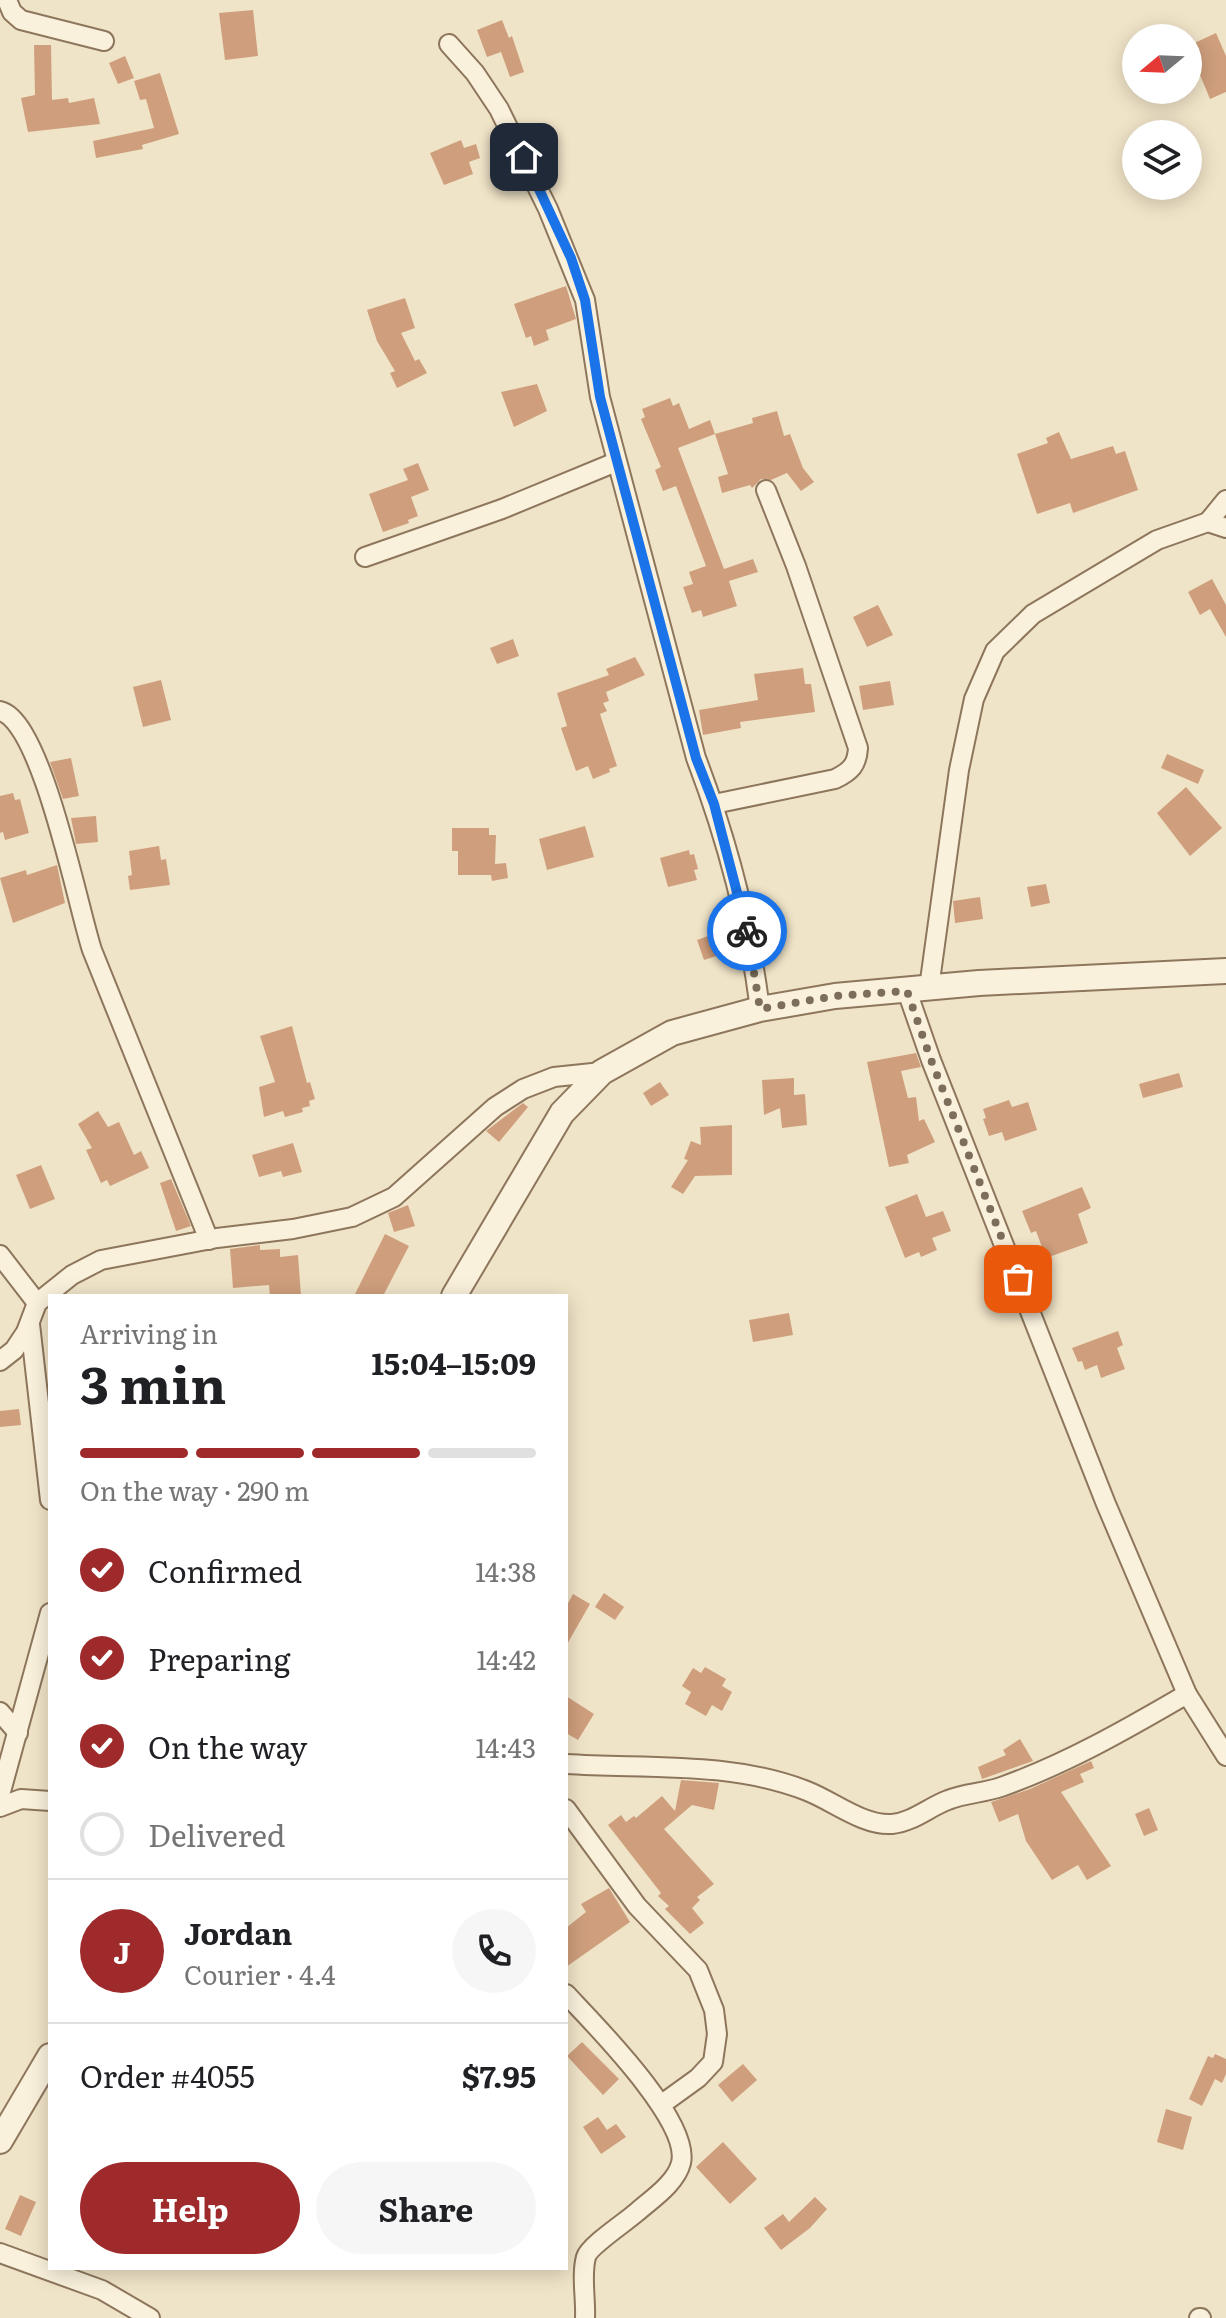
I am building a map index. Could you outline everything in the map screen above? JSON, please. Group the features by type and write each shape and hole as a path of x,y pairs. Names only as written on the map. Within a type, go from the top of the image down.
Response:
{"street":[{"path":"7,0 12,12 21,20 104,41"},
{"path":"449,44 475,73 499,109 571,258 585,300 600,397 616,462 696,758 714,804 752,949 760,1009"},
{"path":"365,557 502,509 616,462"},
{"path":"714,804 835,779 857,762 858,748 796,566 766,490"},
{"path":"1226,500 1217,525 1157,540 1103,569 1033,614 995,651 974,699 918,989 936,1073 1106,1504 1187,1694 1226,1756"},
{"path":"0,711 9,713 24,732 63,837 92,950 209,1240"},
{"path":"455,1294 562,1113 602,1072 672,1033 760,1009 835,996 1226,971"},
{"path":"48,1294 72,1275 101,1260 352,1217 394,1197 495,1107 523,1089 554,1077 602,1072"},
{"path":"0,1255 37,1303"},
{"path":"0,1361 14,1350 30,1323 37,1303 48,1294"},
{"path":"30,1323 48,1482"},
{"path":"0,1795 48,1620"},
{"path":"568,1764 694,1767 762,1777 807,1791 866,1818 889,1824 907,1821 949,1799 999,1788 1076,1755 1187,1694"},
{"path":"0,1712 18,1733"},
{"path":"0,1807 21,1799 48,1801"},
{"path":"568,1812 637,1906 698,1970 714,2010 717,2034 713,2062 698,2078 662,2104"},
{"path":"568,1996 662,2104 679,2139 681,2165 662,2190 589,2251 585,2268 585,2318"},
{"path":"0,2141 48,2059"},
{"path":"0,2253 102,2290 150,2318"}],"building":[{"path":"253,10 258,56 225,60 219,13"},
{"path":"502,20 509,38 512,36 524,72 510,77 501,52 487,57 477,30"},
{"path":"1216,33 1226,56 1226,92 1210,99 1202,80 1202,40"},
{"path":"34,45 51,45 52,100 68,98 69,103 94,98 100,124 28,132 21,98 35,95"},
{"path":"125,56 134,78 118,84 109,63"},
{"path":"160,73 179,134 142,145 143,149 96,158 93,141 154,128 146,99 140,100 134,81"},
{"path":"461,140 464,148 476,144 480,158 469,162 473,174 444,185 430,153"},
{"path":"566,286 576,319 546,330 549,340 534,346 531,336 526,338 514,304"},
{"path":"405,298 415,328 401,333 415,361 419,359 427,373 397,388 390,373 395,371 377,341 367,310"},
{"path":"537,384 547,411 514,427 501,392"},
{"path":"670,398 673,406 679,403 689,429 710,420 715,434 678,448 724,569 753,559 758,572 729,581 737,606 703,617 701,610 692,613 683,587 693,584 689,572 706,566 676,486 663,491 655,470 661,467 641,419 645,417 642,409"},
{"path":"777,411 784,436 790,434 803,468 814,482 801,491 787,473 771,480 761,479 752,488 750,485 722,493 718,477 728,474 715,434 753,423 752,418"},
{"path":"1059,432 1071,459 1113,446 1116,454 1125,451 1138,490 1073,513 1070,503 1037,514 1017,454 1048,443 1046,438"},
{"path":"418,463 429,490 411,497 418,516 408,520 409,523 383,532 369,494 408,480 403,469"},
{"path":"1212,579 1226,605 1226,637 1210,609 1200,615 1188,592"},
{"path":"878,605 893,635 867,647 853,617"},
{"path":"513,639 519,656 497,664 490,648"},
{"path":"635,657 645,675 606,692 609,701 603,703 607,711 600,714 617,766 593,779 588,766 576,771 561,728 567,726 557,693 609,675 606,669"},
{"path":"803,668 805,684 811,684 815,712 740,722 741,728 703,735 699,710 758,700 754,674"},
{"path":"161,680 171,720 143,727 133,687"},
{"path":"890,681 894,705 863,710 859,686"},
{"path":"1167,754 1204,770 1198,784 1161,768"},
{"path":"71,758 79,796 63,799 50,762"},
{"path":"1186,787 1222,828 1190,856 1157,813"},
{"path":"13,793 15,800 20,799 29,833 5,840 3,832 0,833 0,796"},
{"path":"96,816 98,842 76,844 71,818"},
{"path":"585,826 594,857 547,870 539,839"},
{"path":"452,828 489,828 489,835 496,835 495,864 506,863 508,878 492,881 491,875 458,875 458,851 452,851"},
{"path":"159,846 161,860 166,859 170,885 130,890 129,851"},
{"path":"689,850 690,855 694,854 698,869 694,870 697,880 668,887 660,858"},
{"path":"57,865 65,903 13,923 0,878 26,870 27,875"},
{"path":"1046,884 1050,903 1031,907 1027,887"},
{"path":"980,897 983,919 955,923 953,901"},
{"path":"733,927 738,949 704,960 697,940"},
{"path":"292,1026 307,1083 310,1082 315,1099 309,1101 310,1106 302,1108 303,1112 285,1117 283,1111 264,1117 259,1087 275,1082 260,1036"},
{"path":"916,1053 921,1067 901,1071 908,1098 916,1097 919,1121 924,1119 935,1142 907,1155 909,1163 889,1167 867,1062"},
{"path":"1179,1073 1183,1087 1143,1098 1139,1084"},
{"path":"794,1078 794,1095 805,1094 807,1125 782,1128 780,1108 764,1115 762,1080"},
{"path":"660,1082 669,1095 651,1106 643,1093"},
{"path":"1009,1100 1012,1107 1028,1102 1037,1130 1005,1141 1002,1132 989,1136 983,1109"},
{"path":"523,1103 528,1107 499,1142 486,1131"},
{"path":"98,1111 108,1127 119,1122 134,1155 141,1151 149,1168 110,1186 107,1180 101,1183 86,1150 92,1148 78,1124"},
{"path":"732,1125 732,1175 695,1176 683,1194 671,1187 688,1160 684,1159 691,1141 701,1145 700,1127"},
{"path":"293,1143 302,1172 283,1177 281,1171 259,1177 252,1155"},
{"path":"41,1165 55,1199 30,1209 16,1175"},
{"path":"171,1179 191,1226 176,1231 160,1183"},
{"path":"1082,1187 1091,1208 1078,1214 1088,1243 1046,1258 1036,1231 1031,1233 1022,1211"},
{"path":"917,1194 926,1217 943,1211 951,1231 932,1238 937,1250 921,1257 919,1252 905,1258 885,1207"},
{"path":"408,1205 415,1226 394,1232 388,1213"},
{"path":"385,1234 409,1246 384,1294 355,1294"},
{"path":"260,1245 260,1250 280,1249 280,1257 298,1255 301,1294 270,1294 269,1285 233,1288 230,1249"},
{"path":"789,1313 793,1335 753,1342 749,1320"},
{"path":"1118,1331 1123,1345 1117,1348 1125,1369 1101,1378 1097,1365 1085,1370 1072,1348"},
{"path":"19,1409 21,1425 0,1427 0,1411"},
{"path":"604,1593 624,1607 615,1620 595,1607"},
{"path":"573,1594 590,1604 568,1642 568,1603"},
{"path":"705,1667 726,1679 722,1686 732,1692 722,1711 712,1705 706,1716 685,1704 691,1692 682,1686 693,1668 701,1673"},
{"path":"568,1697 594,1714 578,1740 568,1734"},
{"path":"1020,1739 1033,1761 982,1779 978,1767 1006,1755 1003,1750"},
{"path":"1091,1761 1094,1768 1080,1774 1084,1782 1061,1792 1111,1866 1087,1880 1078,1865 1052,1880 1026,1841 1018,1814 999,1822 991,1802 1030,1789"},
{"path":"681,1780 719,1783 714,1810 692,1805 664,1829 714,1884 697,1897 700,1900 692,1908 704,1923 690,1934 665,1909 669,1906 658,1896 661,1893 608,1825 621,1815 626,1822 634,1816 636,1818 662,1796 675,1811"},
{"path":"1149,1808 1158,1830 1144,1836 1135,1814"},
{"path":"609,1888 630,1922 568,1966 568,1926 586,1912 581,1904"},
{"path":"582,2042 619,2079 603,2095 568,2055"},
{"path":"1215,2054 1226,2059 1226,2074 1222,2083 1215,2079 1202,2106 1189,2099 1208,2056 1213,2058"},
{"path":"743,2064 757,2080 732,2102 718,2085"},
{"path":"1166,2109 1192,2117 1183,2150 1157,2142"},
{"path":"598,2117 607,2130 616,2124 626,2137 601,2154 583,2127"},
{"path":"723,2142 757,2179 730,2204 696,2167"},
{"path":"20,2195 36,2202 21,2236 5,2229"},
{"path":"815,2197 827,2209 810,2228 781,2250 764,2228 783,2214 789,2222"}],"way so far":[{"path":"747,931 760,1009 835,996 907,991 931,1060 1018,1279"}],"route":[{"path":"524,157 571,258 585,300 600,397 616,462 696,758 714,804 747,931"}]}
